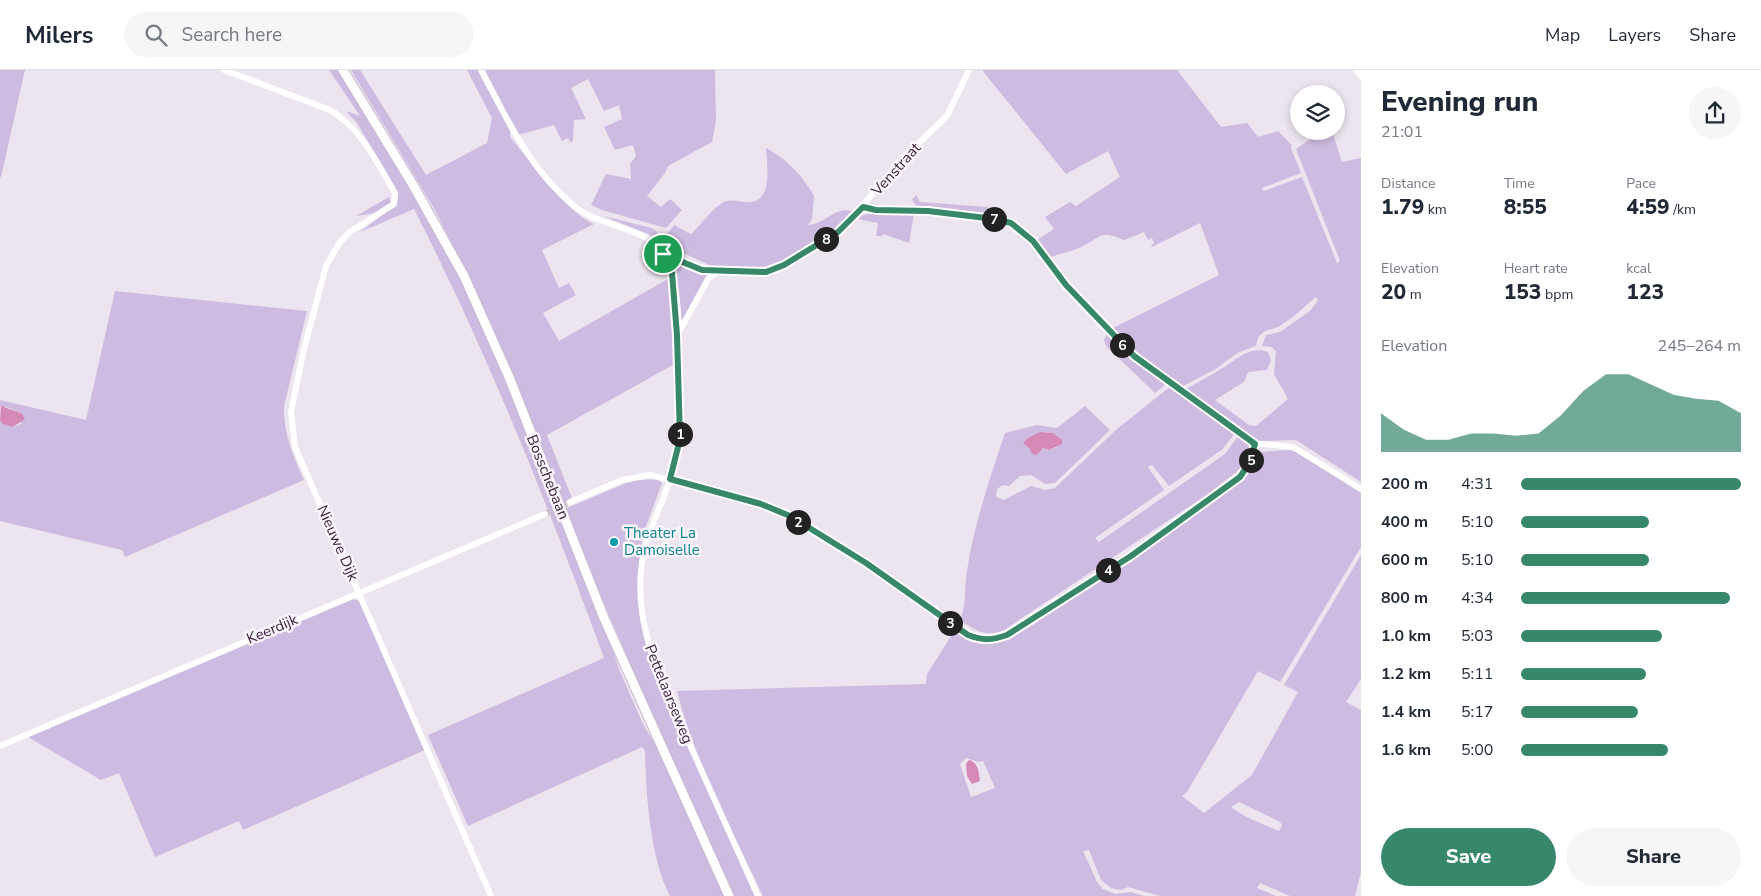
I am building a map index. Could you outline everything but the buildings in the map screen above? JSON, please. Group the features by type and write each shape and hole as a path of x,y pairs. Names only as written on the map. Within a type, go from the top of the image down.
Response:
{"main road":[{"name":"Bosschebaan","path":"343,70 413,185 464,276 509,377 604,618 729,896"}],"street":[{"name":"Nieuwe Dijk","path":"224,70 330,110 344,119 357,130 395,193 394,204 350,232 332,254 304,349 290,412 295,447 491,896"},
{"path":"481,70 516,138 529,157 567,200 586,214 647,239 663,254"},
{"name":"Venstraat","path":"663,254 702,270 717,272 761,272 784,265 845,227 898,163 947,116 969,70"},
{"path":"1356,70 1361,76"},
{"path":"863,207 873,210 911,210 985,218 1011,223 1033,241 1066,285 1134,356 1255,444 1293,447 1361,489"},
{"name":"Pettelaarseweg","path":"663,254 669,264 673,280 677,335 680,439 670,479 643,556 640,595 646,637 662,683 758,896"},
{"path":"677,335 708,279 717,272"},
{"path":"570,502 622,480 650,475 761,504 790,516 866,563 968,635 982,641 1007,635 1131,556 1240,477 1250,462 1255,444"},
{"name":"Keerdijk","path":"0,746 545,514"}],"shaded area":[{"path":"0,70 25,70 1,177 0,177"},
{"path":"329,70 341,70 435,225 471,298 606,629 619,669 643,724 655,744 725,896 670,896 658,864 650,826 645,751 642,747 468,826 428,735 604,658 516,430 467,319 414,209 360,232 397,204 398,193 357,123 346,111 360,116"},
{"path":"351,70 360,70 426,175 487,143 492,118 467,70 479,70 510,131 510,137 561,198 584,219 594,224 542,250 559,288 569,283 576,295 543,313 559,341 668,279 672,313 673,365 547,435 572,498 565,502 567,508 637,480 658,479 662,483 642,537 638,598 670,706 755,896 732,896 568,521 519,389 490,321 435,210"},
{"path":"485,70 715,70 716,121 712,142 668,166 665,173 647,196 661,207 670,199 682,210 666,228 602,210 591,205 606,174 631,179 630,164 636,156 633,145 615,150 604,127 622,119 619,105 604,111 588,79 571,88 586,119 574,120 573,140 571,143 568,138 562,141 554,125 518,135"},
{"path":"982,70 1177,70 1221,127 1247,123 1258,137 1278,131 1292,145 1291,148 1301,173 1262,188 1264,191 1302,177 1337,263 1340,261 1296,149 1309,140 1335,140 1342,162 1361,158 1361,482 1296,440 1259,441 1253,439 1186,389 1217,372 1243,354 1255,350 1268,352 1271,360 1267,370 1248,372 1244,382 1215,400 1249,425 1256,426 1288,399 1274,374 1276,352 1272,347 1262,346 1266,335 1280,332 1310,311 1318,300 1316,297 1283,324 1262,333 1258,338 1256,346 1239,352 1214,370 1181,387 1140,357 1111,329 1219,275 1200,223 1152,247 1151,245 1154,243 1152,238 1148,240 1144,232 1124,240 1111,235 1103,235 1077,249 1051,257 1037,240 1054,229 1045,217 1070,202 1076,206 1120,177 1108,151 1066,174"},
{"path":"766,148 794,169 805,181 814,196 812,219 808,225 844,210 856,214 845,225 793,258 770,269 733,270 715,268 665,244 666,235 674,225 691,234 711,212 724,202 731,200 751,202 758,200 766,188"},
{"path":"916,195 920,202 988,207 992,214 918,208 912,200"},
{"path":"389,197 391,202 376,213 356,216"},
{"path":"888,211 914,213 909,243 883,234 882,236 876,236 878,223 858,219 863,215"},
{"path":"603,216 652,228 657,232 656,237"},
{"path":"671,261 711,274 682,324"},
{"path":"115,291 307,311 284,406 287,435 304,480 125,557 122,550 0,521 0,420 4,424 13,427 21,424 21,413 7,407 0,407 0,400 86,420"},
{"path":"1107,334 1140,364 1166,382 1166,384 1155,393 1106,346 1104,340"},
{"path":"1171,386 1234,434 1223,449 1169,486 1152,465 1148,467 1164,490 1095,538 1099,542 1225,454 1238,436 1247,443 1250,450 1244,466 1208,494 1004,630 992,633 981,632 960,620 964,608 967,571 974,536 1005,433 1037,425 1057,428 1085,406 1110,430 1055,483 1045,484 1031,475 1020,476 1009,486 1003,485 997,489 996,497 1004,500 1031,486 1045,490 1055,488 1117,429","holes":["1040,432 1053,433 1057,447 1049,450 1043,448 1037,455 1030,449"]},
{"path":"1,406 21,413 25,419 13,427 3,424 0,420"},
{"path":"1040,432 1053,433 1062,440 1062,444 1049,450 1043,448 1037,455 1032,454 1030,449 1023,443"},
{"path":"1290,450 1297,452 1361,493 1361,547 1280,682 1258,671 1187,792 1182,796 1204,813 1252,775 1298,692 1284,685 1361,555 1361,679 1346,702 1361,710 1361,872 1355,896 1290,896 1260,883 1257,888 1276,896 1160,896 1128,887 1121,890 1111,888 1101,880 1089,850 1083,851 1097,882 1103,889 1115,894 1130,892 1145,896 763,896 727,821 693,743 677,691 926,684 927,674 957,627 969,634 1000,640 1239,481 1249,473 1260,452","holes":["966,758 978,762 983,761 995,788 971,797 960,764","1239,802 1280,822 1282,825 1279,831 1248,818 1231,807"]},
{"path":"353,599 359,601 425,750 243,830 239,821 155,857 119,773 101,780 28,737"},
{"path":"969,760 976,765 980,781 972,784 967,776 966,764"}],"tunnel":[{"path":"545,514 570,502"}],"place":[{"name":"Theater La Damoiselle","path":"614,542"}],"route":[{"path":"863,207 873,210 928,211 994,219 1011,223 1022,230 1033,241 1066,285 1134,356 1255,444 1250,462 1240,477 1131,556 1007,635 982,641 968,635 866,563 790,516 761,504 670,479 680,439 677,335 672,273 663,254 702,270 717,272 766,272 784,265 838,232 863,207"}]}
